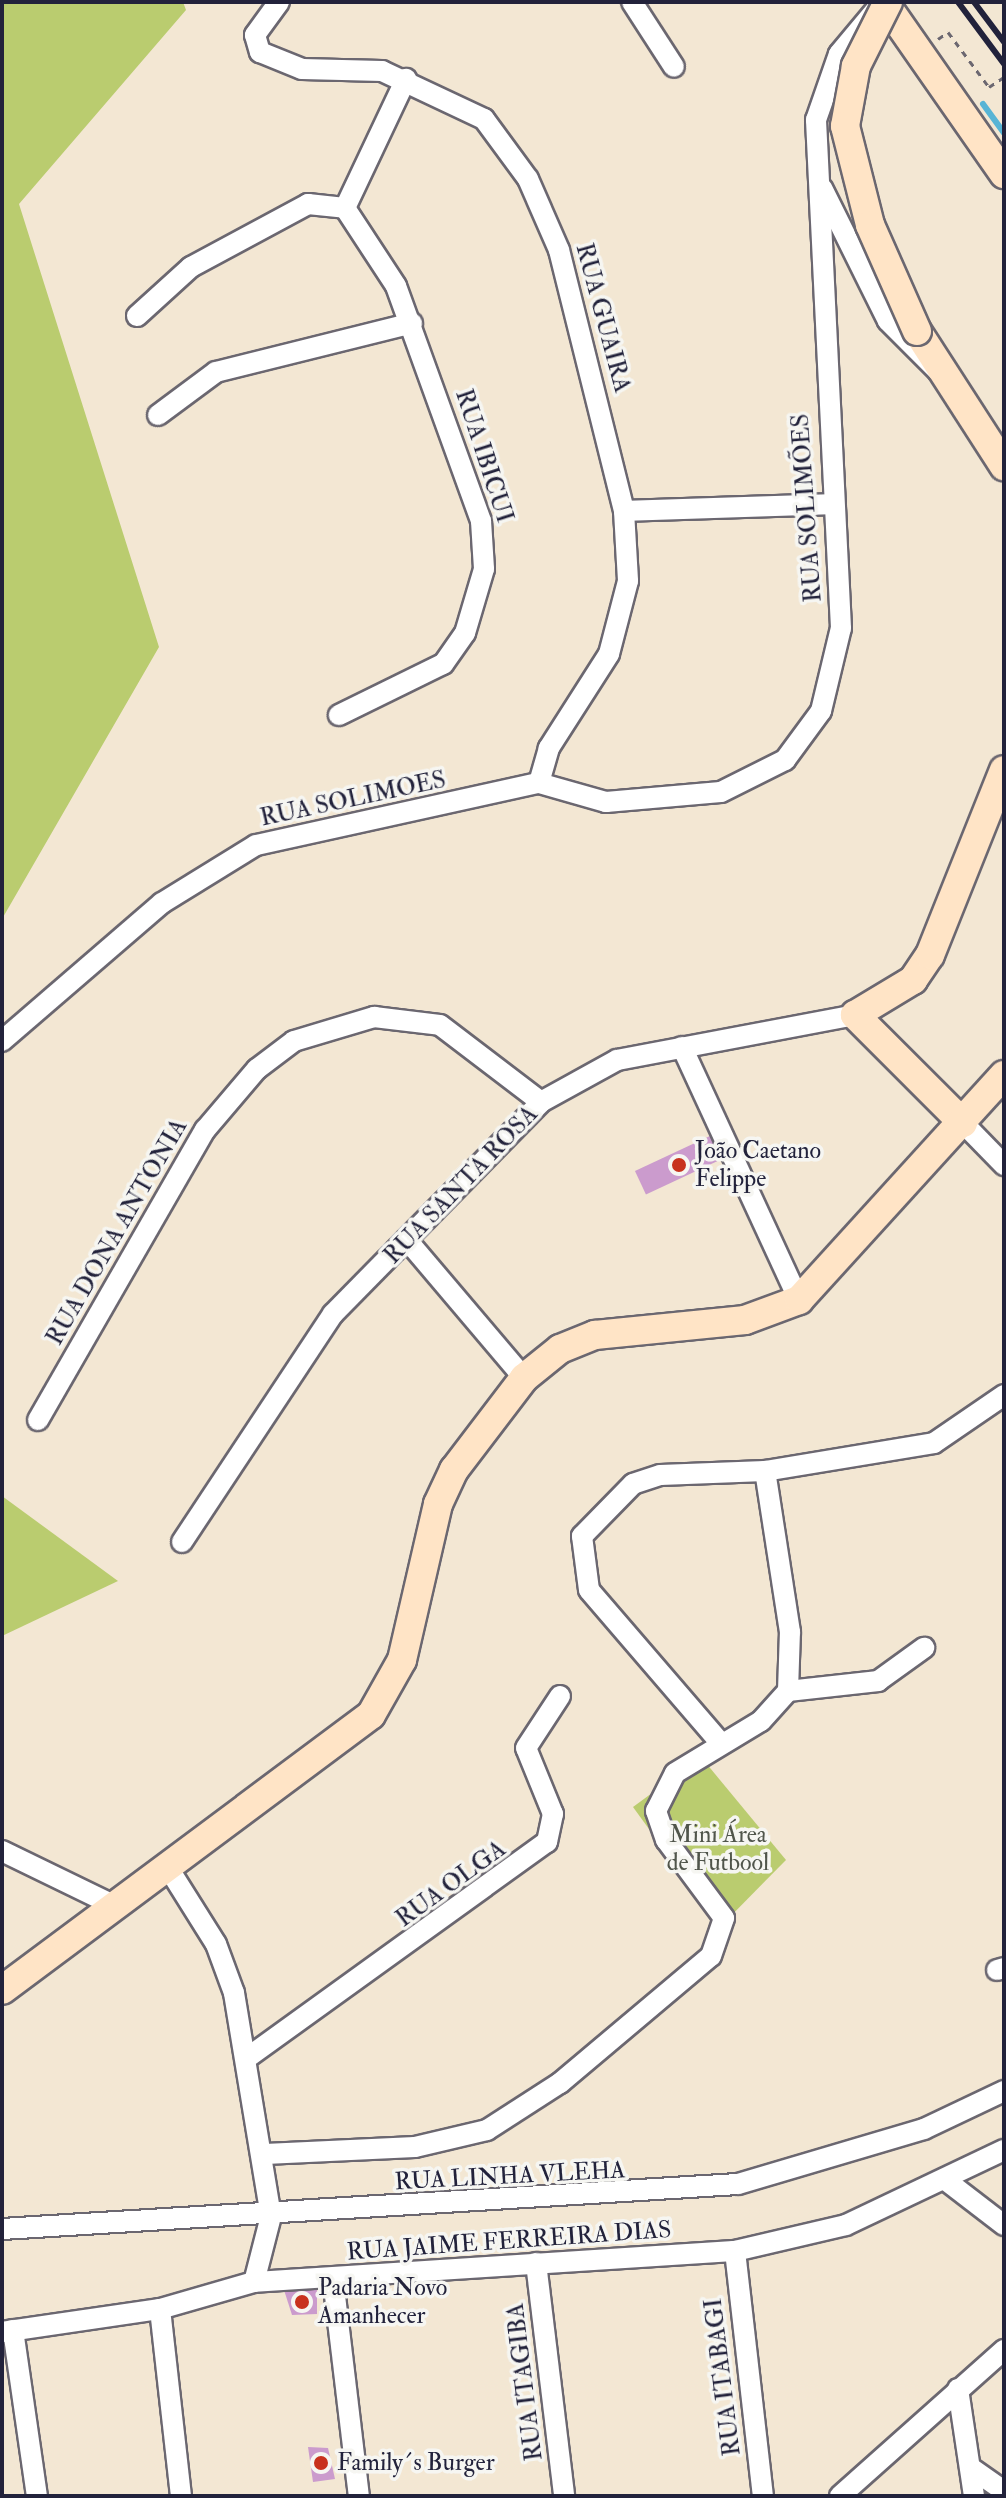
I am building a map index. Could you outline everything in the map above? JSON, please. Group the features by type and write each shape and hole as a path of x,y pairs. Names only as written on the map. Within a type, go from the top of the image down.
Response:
{"main road":[{"path":"885,2 1004,174"},
{"path":"885,2 856,66 845,126 870,225 917,331 939,372 1004,466"},
{"name":"RUA SANTA ROSA","path":"855,1015 913,980 930,955 1004,770"},
{"path":"855,1015 963,1123"},
{"path":"2,1990 383,1699 402,1660 438,1504 474,1437 524,1378 560,1349 595,1335 745,1320 799,1300 1004,1075"}],"street":[{"name":"RUA GUAIRA","path":"279,2 255,35 260,52 279,63 406,79 484,119 528,179 572,290 629,543 622,619 593,687 549,748 539,783"},
{"path":"632,2 674,67"},
{"name":"RUA SOLIMÕES","path":"539,783 606,802 678,800 755,780 785,760 821,711 838,656 834,504 815,208 822,188 816,120 825,83 885,2"},
{"path":"137,316 191,267 278,214 308,204 345,208 406,79"},
{"path":"822,188 888,321 939,372"},
{"name":"RUA IBICUI","path":"339,715 443,664 465,633 484,569 481,521 412,323 345,208"},
{"path":"158,415 216,372 412,323"},
{"path":"624,511 834,504"},
{"name":"RUA SOLIMOES","path":"2,1041 162,903 256,845 539,783"},
{"name":"RUA SANTA ROSA","path":"182,1542 280,1386 333,1314 541,1102 602,1065 855,1015"},
{"name":"RUA DONA ANTONIA","path":"38,1420 205,1130 257,1069 294,1041 374,1017 440,1025 541,1102"},
{"path":"682,1047 799,1300"},
{"path":"963,1123 1004,1165"},
{"path":"407,1240 524,1378"},
{"path":"719,1741 589,1590 582,1536 611,1498 646,1479 765,1471 934,1443 1004,1395"},
{"path":"265,2154 415,2147 487,2130 560,2083 685,1983 726,1928 666,1840 656,1811 665,1784 719,1741 761,1721 788,1691 790,1632 765,1471"},
{"path":"788,1691 878,1681 924,1648"},
{"name":"RUA OLGA","path":"247,2058 547,1842 553,1814 526,1748 560,1696"},
{"path":"2,1851 113,1905"},
{"path":"167,1866 226,1967 247,2058 265,2154 271,2216 254,2282"},
{"name":"RUA LINHA VLEHA","path":"2,2229 271,2216 738,2184 924,2129 1004,2091"},
{"name":"RUA JAIME FERREIRA DIAS","path":"8,2331 160,2309 254,2282 735,2251 846,2225 948,2182 1004,2150"},
{"path":"948,2182 1004,2225"},
{"name":"RUA ITABAGI","path":"735,2251 763,2496"},
{"name":"RUA ITAGIBA","path":"536,2263 564,2496"},
{"path":"333,2279 359,2496"},
{"path":"160,2309 181,2496"},
{"path":"8,2331 37,2496"},
{"path":"840,2496 1004,2350"},
{"path":"958,2389 974,2496"},
{"path":"971,2468 1004,2491"}],"path":[{"path":"931,44 948,32 989,87 1004,77"}],"green space":[{"path":"2,2 183,2 186,10 19,204 159,647 2,919"},
{"path":"2,1496 118,1581 2,1636"},
{"name":"Mini Área de Futbool","path":"701,1757 786,1860 720,1927 633,1807"}],"building":[{"name":"João Caetano Felippe","path":"712,1135 723,1159 646,1194 635,1171"},
{"name":"Padaria Novo Amanhecer","path":"317,2287 317,2314 292,2315 284,2290"},
{"name":"Family´s Burger","path":"308,2447 328,2448 335,2479 313,2482"}],"waterway":[{"path":"983,104 1004,133"}],"railway":[{"path":"958,2 1004,64"},
{"path":"974,2 1004,42"}],"place":[{"name":"João Caetano Felippe","path":"679,1165"},
{"name":"Padaria Novo Amanhecer","path":"302,2302"},
{"name":"Family´s Burger","path":"321,2463"}]}
